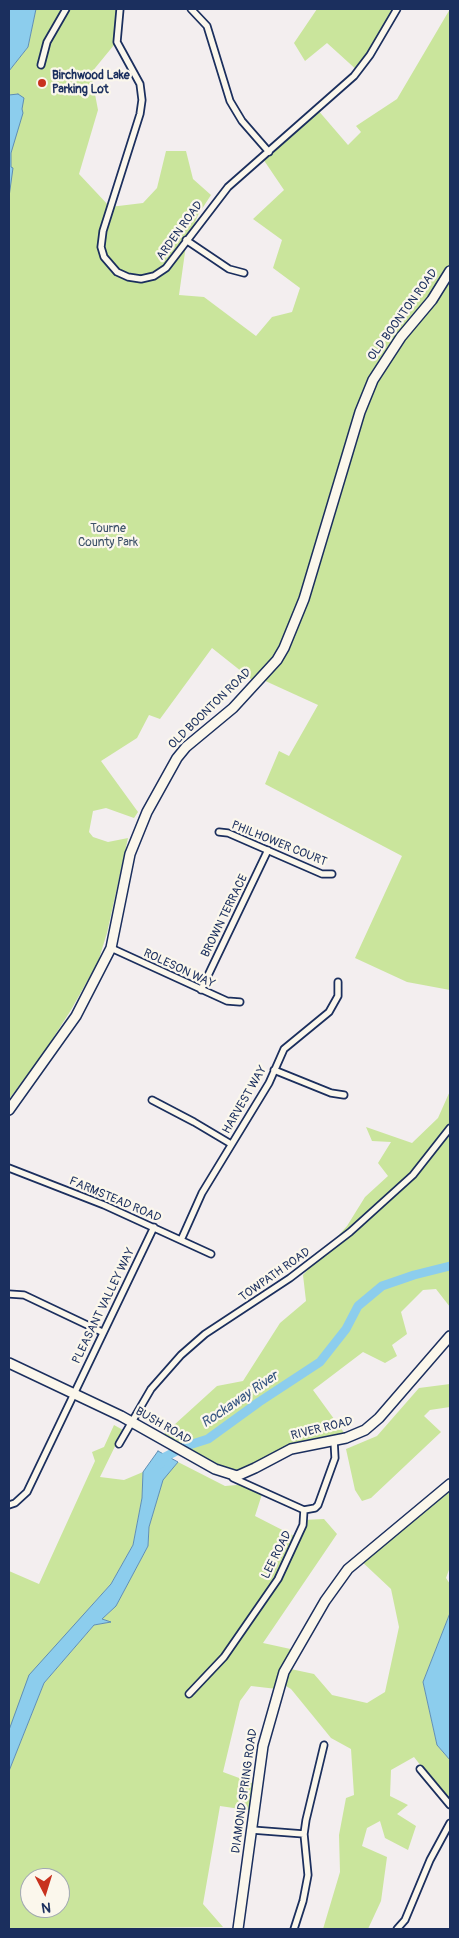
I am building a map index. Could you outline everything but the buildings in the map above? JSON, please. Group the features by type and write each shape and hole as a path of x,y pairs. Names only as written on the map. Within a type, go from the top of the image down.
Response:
{"street":[{"path":"41,65 47,42 66,9"},
{"name":"ARDEN ROAD","path":"120,9 117,42 140,84 142,100 140,114 103,231 101,247 104,257 116,272 128,277 141,279 154,276 166,268 217,199 354,76 370,55 398,9"},
{"path":"191,9 207,26 230,101 242,121 269,152"},
{"path":"186,240 228,269 244,273"},
{"name":"OLD BOONTON ROAD","path":"9,1110 76,1016 112,948 130,854 147,812 177,758 186,747 233,708 277,660 284,648 304,599 359,416 373,380 401,337 432,300 450,271"},
{"name":"PHILHOWER COURT","path":"219,832 228,833 322,874 332,874"},
{"name":"BROWN TERRACE","path":"201,990 268,850"},
{"name":"ROLESON WAY","path":"112,948 227,1001 240,1002"},
{"name":"HARVEST WAY","path":"181,1240 202,1193 274,1070 284,1049 329,1012 338,996 338,982"},
{"path":"274,1070 331,1094 344,1095"},
{"path":"152,1100 231,1144"},
{"name":"TOWPATH ROAD","path":"119,1444 161,1377 198,1340 290,1278 350,1232 414,1175 450,1128"},
{"name":"FARMSTEAD ROAD","path":"9,1168 82,1196 211,1254"},
{"name":"PLEASANT VALLEY WAY","path":"9,1505 15,1503 27,1492 102,1332 154,1227"},
{"path":"9,1294 24,1296 102,1332"},
{"name":"RIVER ROAD","path":"224,1474 237,1476 291,1449 352,1436 372,1425 450,1336"},
{"name":"BUSH ROAD","path":"9,1363 132,1422 224,1474 304,1510"},
{"path":"304,1510 315,1508 318,1505 335,1458 334,1440"},
{"name":"DIAMOND SPRING ROAD","path":"238,1929 268,1724 284,1672 325,1601 348,1569 450,1484"},
{"name":"LEE ROAD","path":"189,1694 224,1656 278,1579 303,1525 304,1510"},
{"path":"294,1929 303,1901 308,1875 304,1834 324,1745"},
{"path":"420,1769 450,1806"},
{"path":"397,1929 405,1920 430,1860 450,1823"},
{"path":"252,1830 304,1834"}],"green space":[{"name":"Tourne County Park","path":"36,9 120,9 114,45 91,73 98,110 79,174 110,207 143,203 157,188 166,151 186,151 193,179 211,195 198,215 186,245 179,295 204,297 256,336 272,317 292,312 300,288 273,268 282,240 253,219 284,190 261,156 317,109 348,145 361,132 356,126 397,99 450,9 450,990 407,982 355,958 402,856 265,784 279,751 289,756 318,705 261,679 256,683 212,648 160,719 149,715 137,738 101,761 138,812 134,818 106,808 93,811 89,832 93,837 108,842 128,838 107,933 98,962 71,1010 39,1060 9,1099 9,71 28,47"},
{"path":"317,9 397,9 359,72 327,43 305,61 294,43"},
{"path":"450,1091 450,1307 436,1289 423,1290 401,1312 407,1334 392,1345 397,1356 385,1363 363,1352 313,1390 345,1434 289,1446 265,1461 238,1471 227,1471 163,1435 217,1386 243,1381 280,1323 306,1301 303,1275 347,1226 365,1197 388,1176 378,1163 391,1142 372,1141 366,1127 412,1143 438,1118"},
{"path":"450,1384 450,1407 430,1410 424,1416 441,1432 371,1498 362,1501 355,1490 346,1449 377,1436 419,1388"},
{"path":"114,1425 123,1430 100,1477 124,1480 143,1472 142,1498 133,1545 111,1584 91,1606 53,1659 9,1748 9,1571 39,1584 95,1461 92,1452 104,1447"},
{"path":"178,1462 225,1486 249,1484 263,1491 255,1516 296,1537 303,1520 324,1519 337,1534 263,1643 295,1650 286,1668 314,1674 332,1695 367,1703 385,1692 399,1627 391,1589 359,1559 450,1479 450,1567 446,1578 450,1584 450,1613 423,1682 437,1745 450,1760 450,1803 414,1757 391,1770 390,1796 408,1805 397,1814 416,1826 408,1850 385,1838 380,1821 367,1828 362,1846 387,1857 381,1901 368,1929 323,1929 340,1872 339,1835 346,1798 354,1795 351,1749 331,1738 291,1689 279,1682 277,1689 251,1686 240,1701 223,1772 258,1785 254,1811 220,1806 203,1904 223,1927 9,1929 9,1771 44,1683 94,1625 110,1622 102,1619 116,1606 148,1546 149,1527 163,1479"}],"water":[{"path":"9,9 36,9 28,47 9,71"},
{"path":"18,94 24,98 23,113 11,153 11,167 13,168 9,197 9,95"},
{"path":"158,1451 178,1462 163,1480 149,1527 148,1546 116,1606 102,1619 111,1622 94,1625 44,1683 9,1771 9,1730 29,1675 111,1584 133,1545 142,1498 143,1472"},
{"path":"450,1613 450,1760 437,1745 423,1682"}],"waterway":[{"name":"Rockaway River","path":"160,1464 163,1458 186,1446 208,1439 259,1402 320,1362 346,1329 358,1306 382,1286 414,1275 450,1266"}],"place":[{"name":"Birchwood Lake Parking Lot","path":"42,83"}]}
